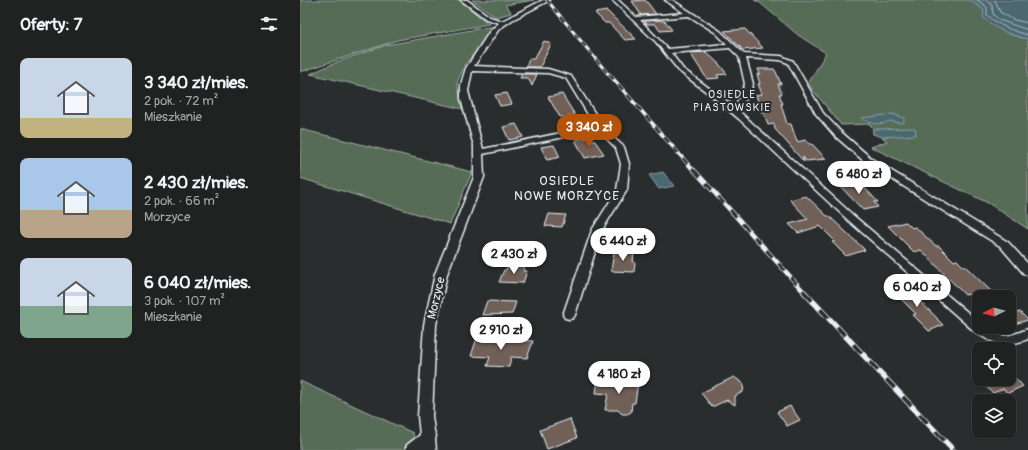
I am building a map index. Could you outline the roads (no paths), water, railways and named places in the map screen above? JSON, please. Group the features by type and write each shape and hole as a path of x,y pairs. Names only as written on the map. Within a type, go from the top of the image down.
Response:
{"street":[{"path":"464,0 488,18 504,23"},
{"path":"469,68 494,31 504,23 547,0"},
{"path":"615,0 667,52 680,70 716,95 851,218 978,328 994,339 1010,342 1028,334"},
{"path":"668,0 718,32 742,56 749,84 736,113"},
{"path":"635,19 690,14"},
{"path":"667,52 731,46"},
{"path":"742,56 782,58 791,62 820,114 838,134 869,161 1004,244 1028,271"},
{"path":"469,68 548,71 570,77 603,132 620,147 626,164 622,190 597,230 569,315"},
{"name":"Morzyce","path":"429,443 425,416 430,325 441,274 479,177 481,163 480,152 465,97 464,88 469,68"},
{"path":"480,152 600,127"},
{"path":"412,450 429,443"}],"water":[{"path":"970,0 1028,0 1028,39 1009,34 998,29 983,17 984,10"},
{"path":"893,114 904,118 904,122 900,123 890,121 876,124 861,118"},
{"path":"915,128 916,135 882,137 873,134 873,129"},
{"path":"663,172 674,186 659,189 649,175"}],"railway":[{"path":"547,0 609,75"},
{"path":"609,74 694,171"},
{"path":"694,170 805,293"},
{"path":"804,292 953,450"}],"district":[{"name":"OSIEDLE PIASTOWSKIE","path":"732,100"},
{"name":"OSIEDLE NOWE MORZYCE","path":"567,188"}]}
